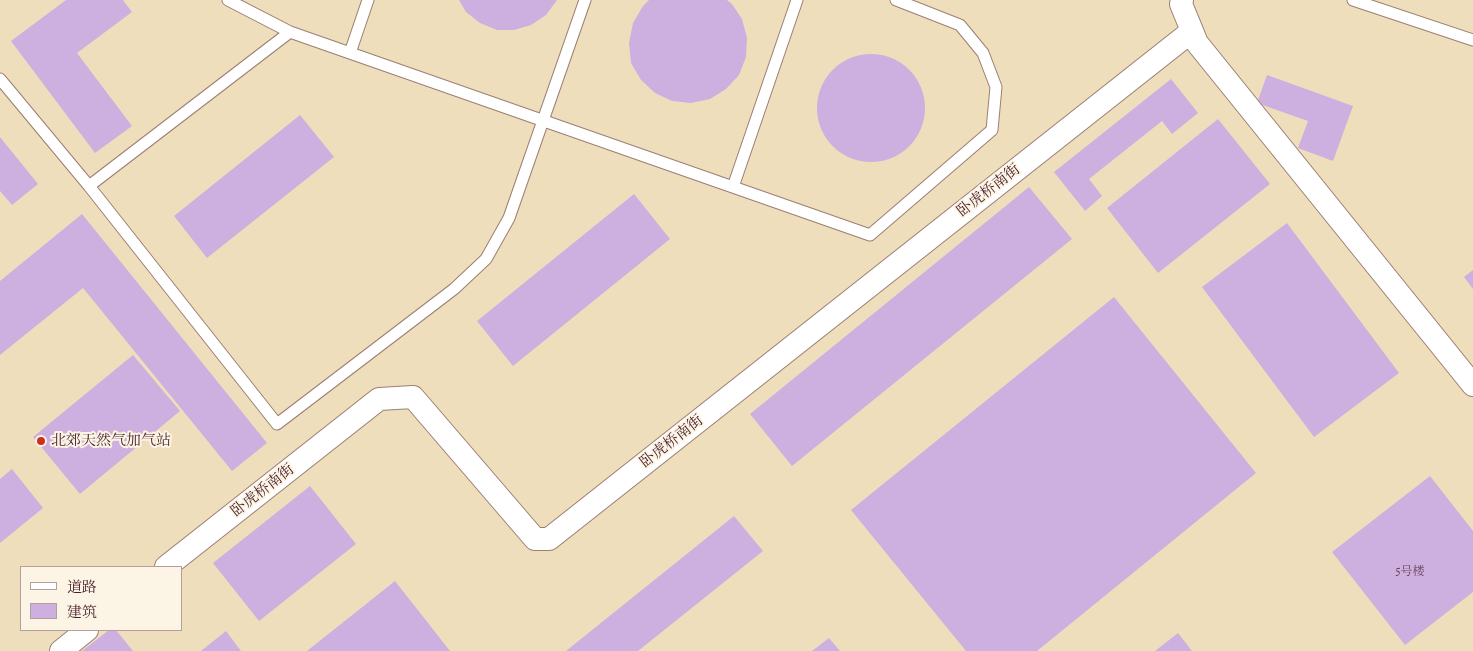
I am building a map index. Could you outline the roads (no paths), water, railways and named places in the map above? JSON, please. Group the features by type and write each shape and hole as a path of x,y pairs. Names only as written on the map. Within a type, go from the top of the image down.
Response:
{"street":[{"path":"1182,0 1181,4 1197,43 1473,385"},
{"name":"卧虎桥南街","path":"167,566 379,399 413,397 535,538 549,539 1192,31"},
{"path":"61,651 87,631"}],"lane":[{"path":"228,0 290,32 870,235 992,130 996,87 983,53 960,25 896,0"},
{"path":"350,53 368,0"},
{"path":"0,79 89,186 278,424 454,289 486,259 509,218 585,0"},
{"path":"733,187 797,0"},
{"path":"1353,0 1473,40"},
{"path":"89,186 290,32"}],"place":[{"name":"北郊天然气加气站","path":"41,441"}]}
